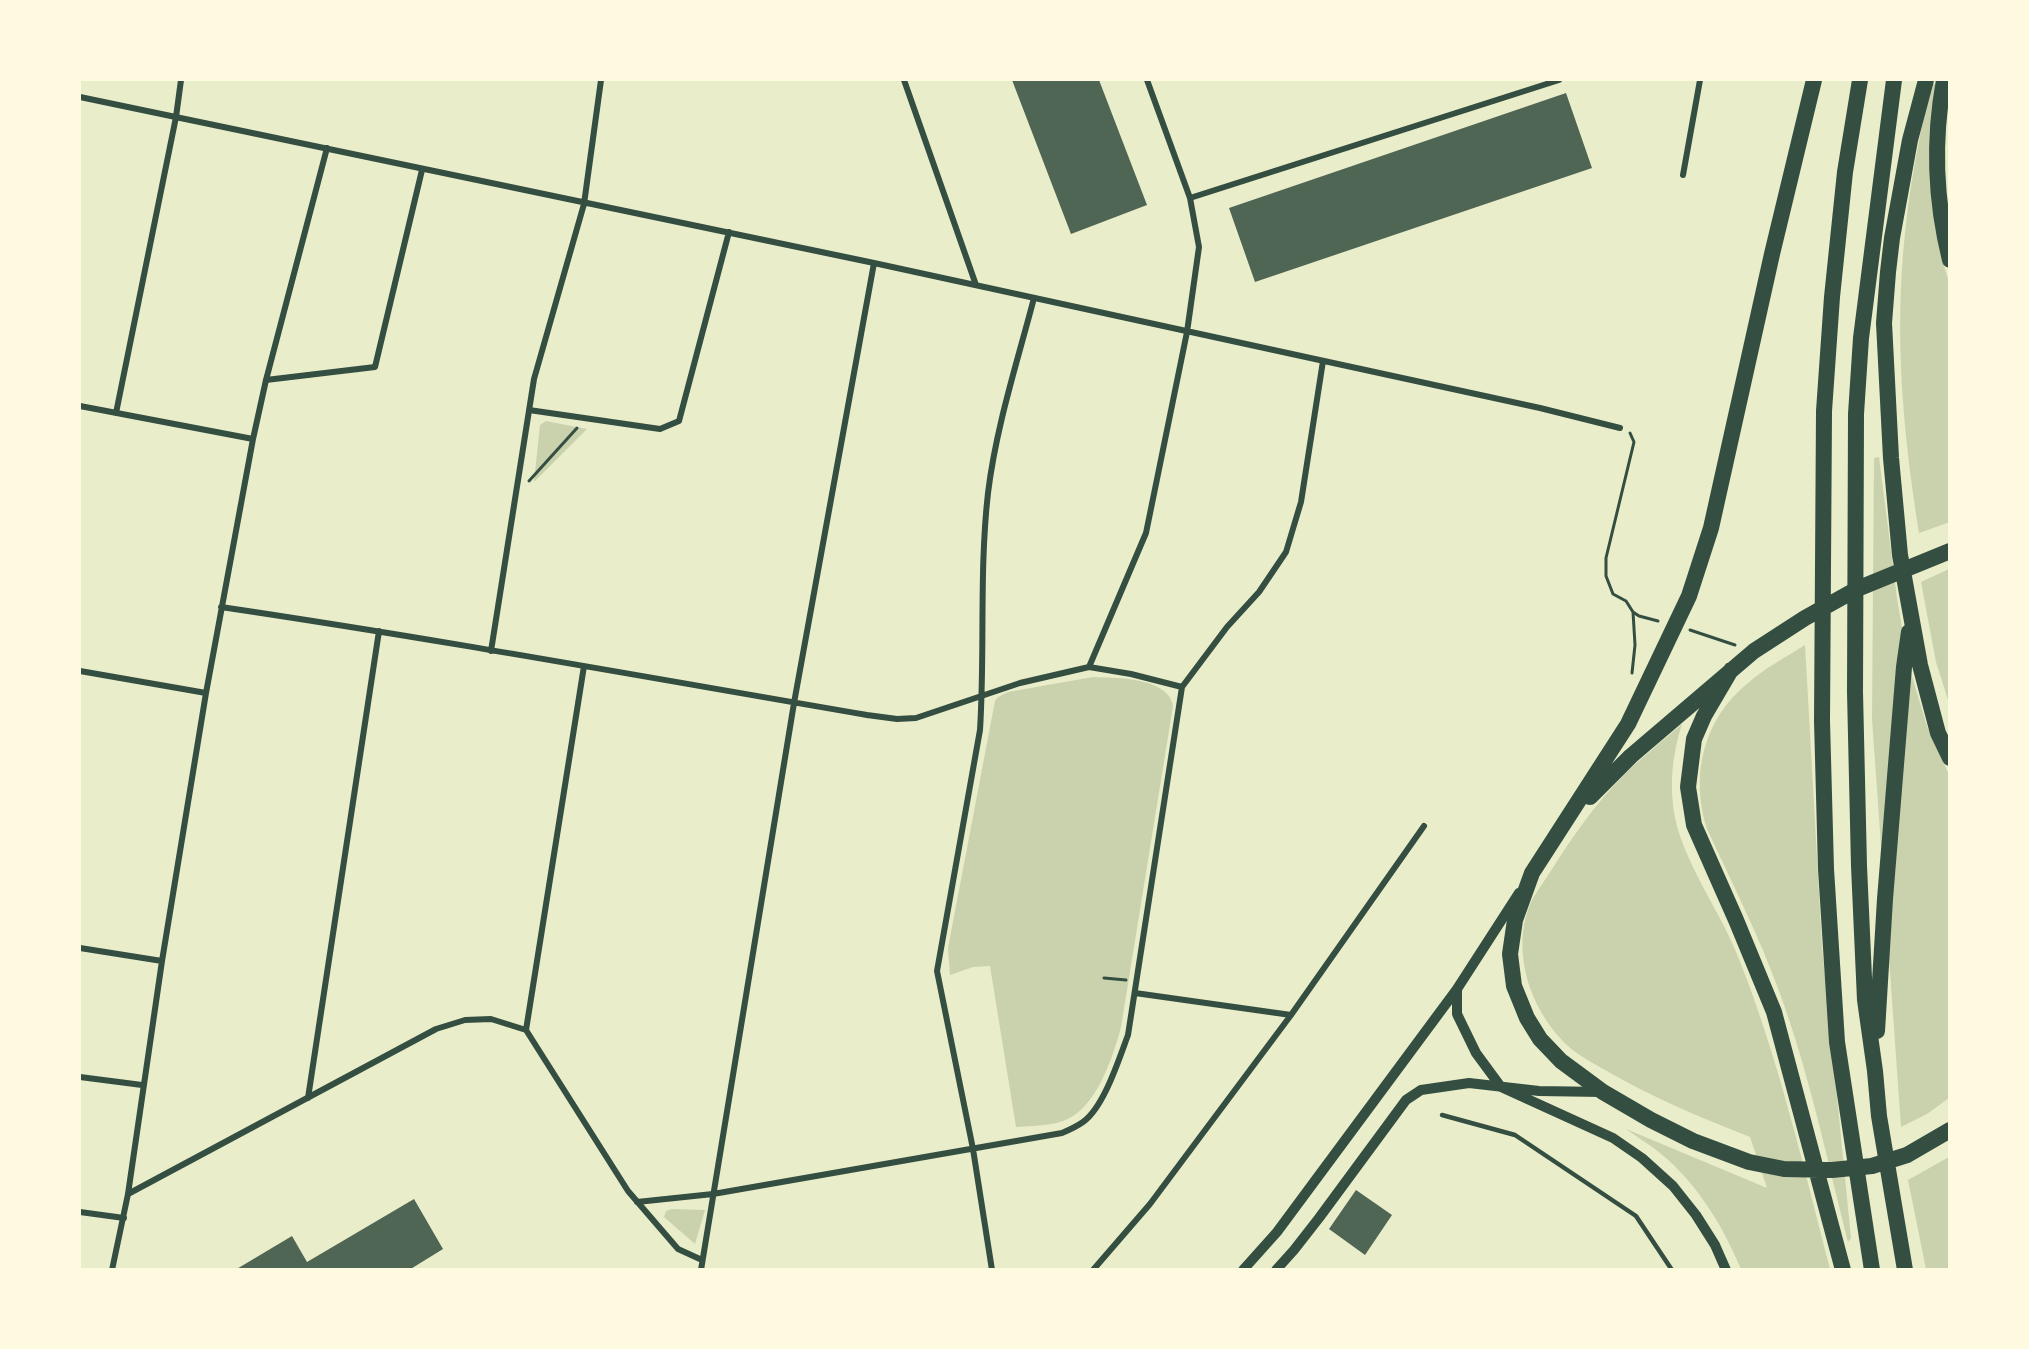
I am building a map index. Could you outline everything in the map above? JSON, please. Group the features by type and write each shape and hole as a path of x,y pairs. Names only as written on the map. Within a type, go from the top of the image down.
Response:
{"highway":[{"path":"1814,80 1772,254 1711,528 1689,596 1628,724 1532,873 1515,920 1510,954 1514,986 1527,1018 1540,1039 1561,1061 1603,1092 1651,1120 1693,1141 1749,1162 1784,1169 1832,1170 1872,1166 1907,1155 1944,1134 1950,1125"},
{"path":"1860,80 1845,172 1832,297 1824,411 1822,721 1826,869 1837,1042 1872,1269"},
{"path":"1894,80 1861,338 1856,414 1855,681 1859,866 1866,1000 1879,1116 1905,1269"},
{"path":"1926,80 1910,140 1892,238 1884,323 1891,458 1900,555 1920,665 1938,733 1950,758"},
{"path":"1944,80 1937,142 1937,185 1950,260"},
{"path":"1567,822 1631,756 1754,651 1805,618 1857,589 1950,551"},
{"path":"1875,1071 1885,899 1904,667 1911,617"},
{"path":"1731,670 1704,716 1694,739 1688,787 1694,825 1774,1012 1843,1269"}],"street":[{"path":"116,413 176,117 181,80"},
{"path":"491,651 534,379 584,204 601,80"},
{"path":"904,80 976,285"},
{"path":"1089,667 1146,533 1187,332 1199,248 1191,198 1147,80"},
{"path":"1191,198 1559,80"},
{"path":"1683,175 1700,80"},
{"path":"80,97 874,263 1540,408 1620,428"},
{"path":"112,1269 128,1194 142,1085 206,693 253,439 266,380 327,148"},
{"path":"266,380 375,367 422,170"},
{"path":"529,410 660,429 679,421 729,232"},
{"path":"701,1269 794,703 874,263"},
{"path":"992,1269 973,1149 937,971 980,730 984,557 988,493 998,440 1034,298"},
{"path":"637,1202 713,1194 1062,1133 1084,1121 1101,1099 1128,1035 1182,687 1227,627 1259,592 1286,552 1301,502 1323,361"},
{"path":"80,406 253,439"},
{"path":"221,607 379,631 897,719 916,718 1020,682 1089,667 1131,674 1182,687"},
{"path":"308,1098 379,631"},
{"path":"526,1030 584,666"},
{"path":"80,671 206,693"},
{"path":"1093,1269 1150,1204 1291,1015 1424,826"},
{"path":"1243,1269 1277,1232 1456,989 1532,873"},
{"path":"80,948 162,961"},
{"path":"1456,989 1457,1014 1476,1053 1501,1087 1613,1138 1642,1158 1673,1186 1696,1215 1715,1245 1726,1269"},
{"path":"1135,993 1291,1015"},
{"path":"128,1194 436,1029 465,1020 491,1019 526,1030 628,1191 678,1249 702,1260"},
{"path":"80,1077 142,1085"},
{"path":"1276,1269 1319,1218 1406,1100 1421,1090 1469,1083 1539,1091 1603,1092"},
{"path":"80,1212 124,1218"}],"lane":[{"path":"1442,1115 1515,1135 1617,1203 1636,1216 1672,1269"}],"path":[{"path":"515,496 587,418"},
{"path":"1620,428 1629,432 1634,442 1606,558 1605,576 1613,594 1626,601 1633,612 1639,616 1676,625 1754,651"},
{"path":"1632,679 1635,645 1633,612"},
{"path":"1104,978 1137,981"}],"green space":[{"path":"1931,84 1935,84 1942,260 1950,285 1950,522 1919,533 1905,421 1900,309 1910,196"},
{"path":"546,421 587,429 534,482 540,425"},
{"path":"1879,457 1897,598 1908,663 1927,726 1950,777 1949,1098 1927,1114 1901,1127 1872,719 1874,458"},
{"path":"1949,569 1949,703 1936,662 1921,582"},
{"path":"1805,645 1822,946 1851,1238 1848,1242 1817,1116 1790,1022 1763,950 1707,829 1700,789 1704,750 1720,714 1733,697 1755,678"},
{"path":"1093,677 1127,679 1152,684 1169,696 1173,706 1121,1027 1108,1067 1085,1106 1075,1115 1063,1121 1016,1127 990,966 973,967 950,975 948,948 995,701 1008,692"},
{"path":"1682,724 1672,771 1675,818 1687,854 1732,942 1753,997 1789,1113 1830,1269 1741,1269 1708,1206 1686,1178 1660,1153 1626,1129 1767,1188 1750,1137 1658,1098 1578,1054 1559,1037 1546,1020 1528,982 1523,940 1525,920 1534,896 1577,832 1604,797 1631,768"},
{"path":"1949,1157 1949,1269 1926,1269 1908,1180"},
{"path":"672,1209 705,1210 695,1244 664,1217 666,1211"}],"building":[{"path":"1012,80 1099,80 1147,205 1071,234"},
{"path":"1566,93 1592,168 1255,282 1229,208"},
{"path":"1356,1190 1392,1215 1365,1255 1329,1229"},
{"path":"414,1199 443,1249 409,1270 235,1270 292,1236 307,1262"}]}
